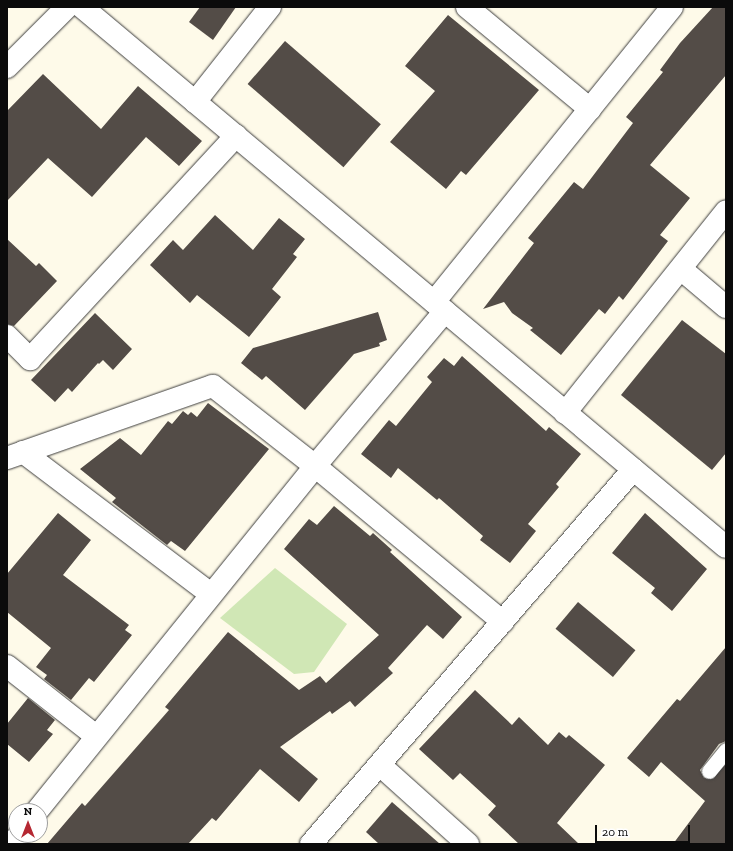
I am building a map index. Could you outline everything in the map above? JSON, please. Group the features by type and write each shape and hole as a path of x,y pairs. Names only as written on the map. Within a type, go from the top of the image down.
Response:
{"street":[{"path":"7,67 67,7"},
{"path":"82,7 726,547"},
{"path":"195,102 270,7"},
{"path":"467,7 590,109"},
{"path":"44,803 96,736 315,466 439,307 590,109 672,7"},
{"path":"7,336 30,359 236,136"},
{"path":"565,413 726,211"},
{"path":"681,269 726,307"},
{"path":"15,455 213,386 315,466 503,622"},
{"path":"15,455 211,594"},
{"path":"311,844 381,766 633,470"},
{"path":"7,666 96,736"},
{"path":"381,766 468,844"}],"lane":[{"path":"708,771 726,750"}],"green space":[{"path":"275,568 347,624 314,672 294,674 220,618"}],"building":[{"path":"200,7 236,7 213,40 189,22"},
{"path":"713,7 726,7 726,75 650,165 690,198 660,235 668,241 623,300 619,296 605,314 599,309 561,355 530,330 533,328 512,313 504,302 483,309 534,243 528,238 574,182 583,189 633,123 626,117 663,72 660,70 680,43"},
{"path":"448,15 539,90 466,175 461,171 446,189 390,142 435,91 405,66"},
{"path":"285,41 381,124 343,167 248,84"},
{"path":"43,74 101,129 138,86 202,141 179,166 146,137 92,197 48,158 7,201 7,111"},
{"path":"215,215 253,250 279,218 305,239 293,254 297,257 272,289 281,297 249,337 197,295 190,303 150,265 173,240 183,250"},
{"path":"7,239 36,266 39,263 57,281 14,326 7,324"},
{"path":"378,312 387,340 379,343 380,346 354,354 305,410 266,376 262,380 241,363 253,348"},
{"path":"95,313 132,349 113,370 103,360 99,364 98,363 72,392 68,388 55,402 31,380"},
{"path":"682,320 726,354 726,453 712,470 621,395"},
{"path":"462,356 546,431 549,427 581,454 556,484 559,487 528,524 536,531 510,563 480,540 483,536 439,498 437,500 398,468 391,478 361,454 389,420 396,426 432,382 427,377 444,358 454,366"},
{"path":"208,403 269,449 185,551 171,541 167,545 112,502 116,498 80,469 120,438 141,455 168,421 172,424 183,411 188,415 191,412 197,417"},
{"path":"334,506 370,536 373,533 392,550 390,552 462,617 443,639 427,625 388,668 393,673 355,707 350,701 332,714 330,711 280,747 318,779 299,802 260,769 216,821 212,818 188,844 47,844 82,803 85,806 169,710 165,707 228,632 299,690 320,676 326,683 379,635 284,549 309,519 317,525"},
{"path":"58,513 91,540 63,575 129,625 125,630 132,635 94,682 89,678 71,700 44,679 47,675 36,667 51,648 7,612 7,574"},
{"path":"645,513 707,569 672,611 651,593 655,588 612,553"},
{"path":"578,602 635,650 613,677 556,629"},
{"path":"726,647 726,741 719,744 700,770 704,778 712,779 726,764 726,844 673,844 705,801 661,762 649,777 627,758 677,699 680,701"},
{"path":"475,690 512,725 519,717 548,745 559,732 566,738 569,735 605,765 557,823 579,844 519,844 488,815 496,806 460,773 453,780 419,749"},
{"path":"28,698 55,720 47,730 53,734 29,762 7,744 7,724"},
{"path":"392,802 440,844 379,844 366,832"}]}
